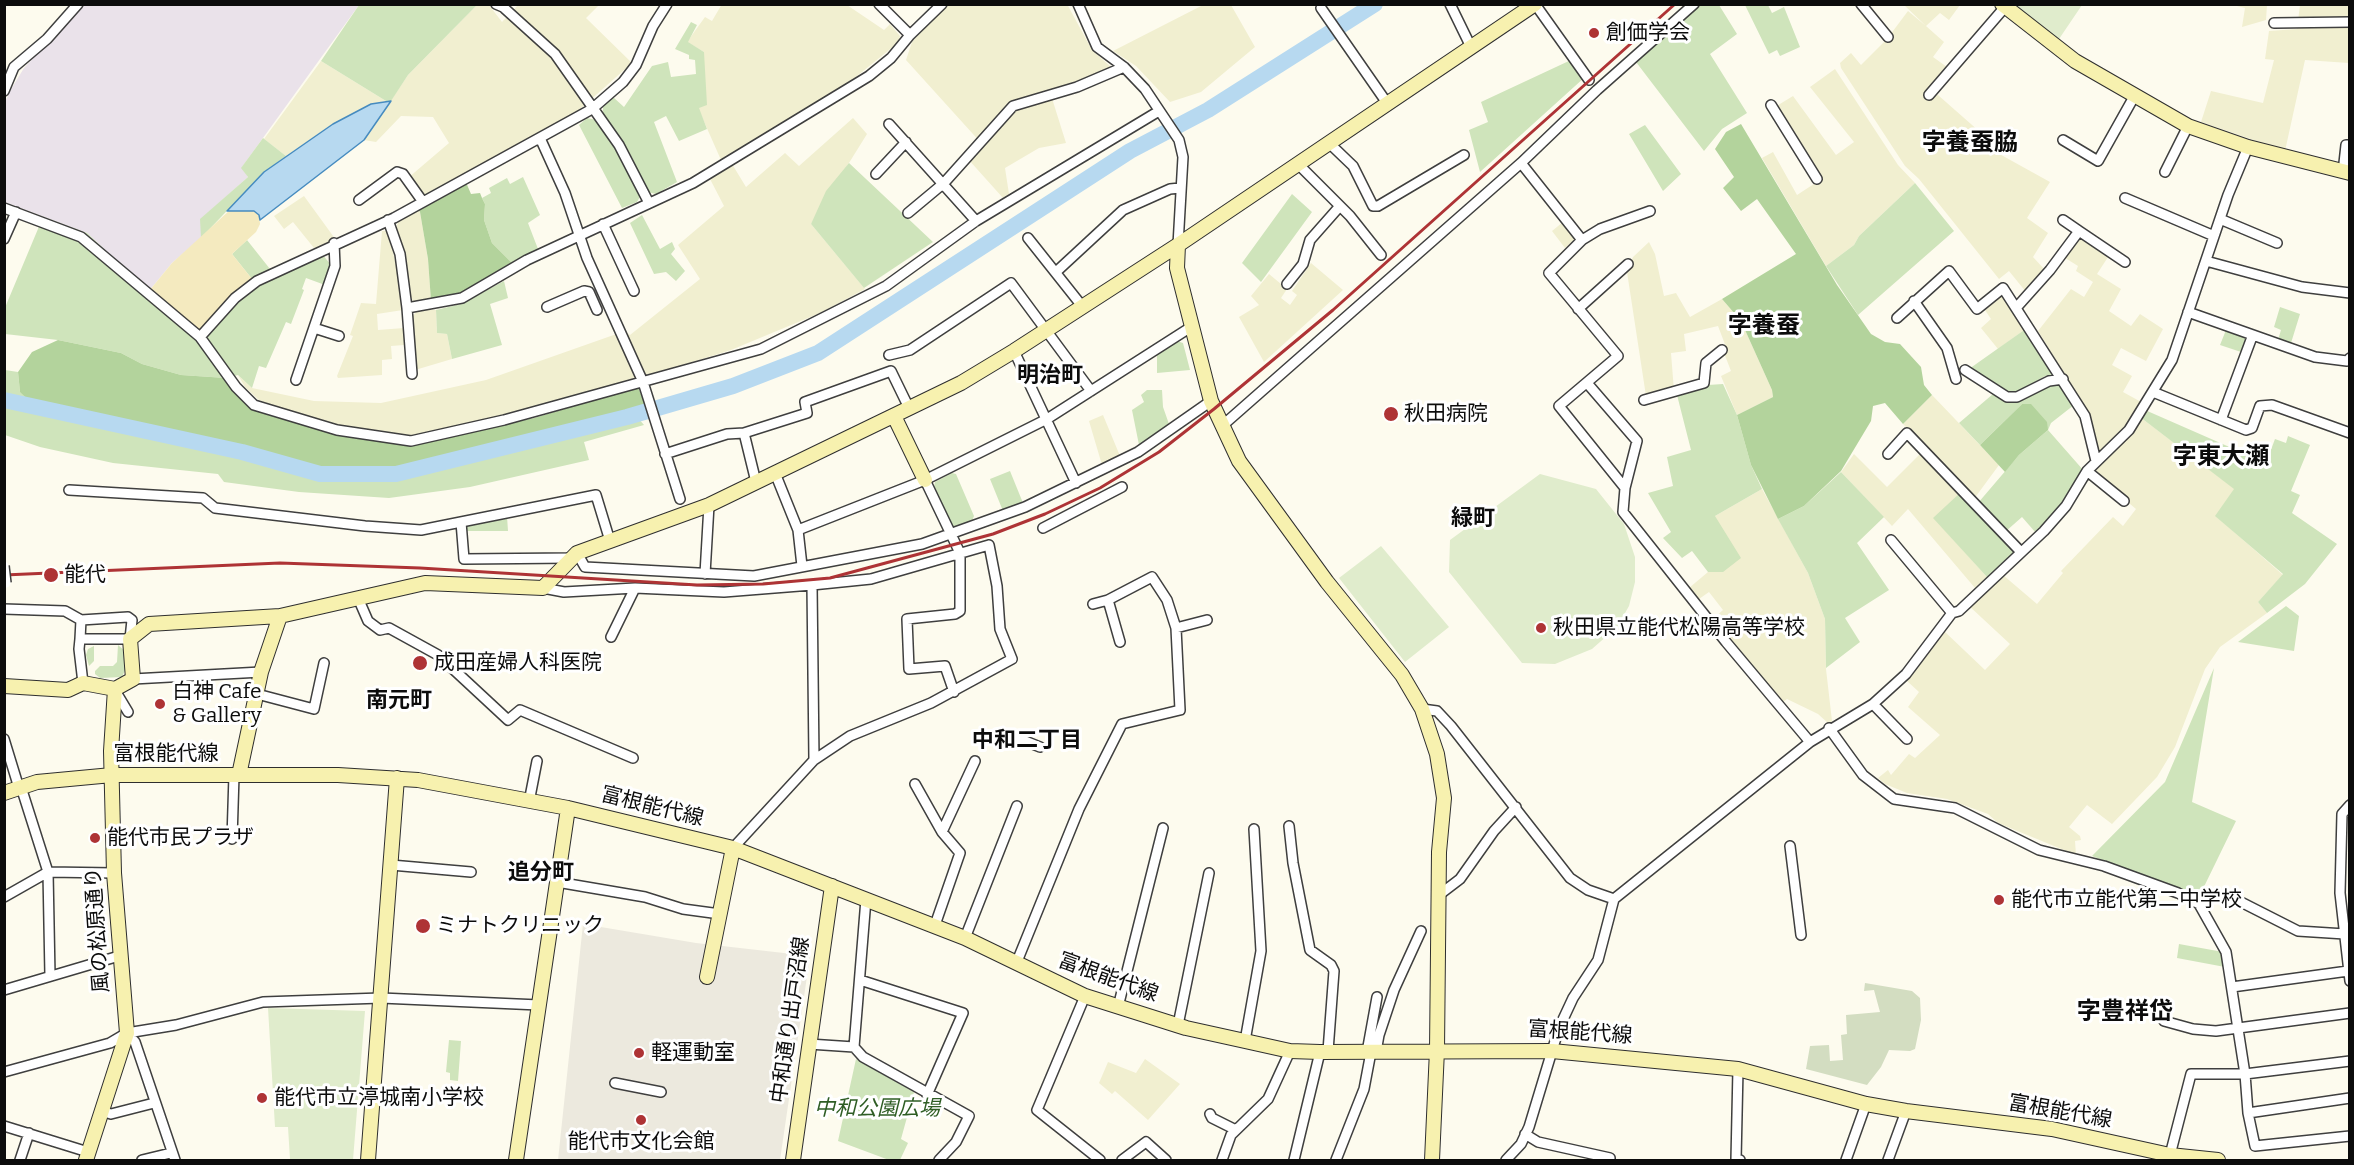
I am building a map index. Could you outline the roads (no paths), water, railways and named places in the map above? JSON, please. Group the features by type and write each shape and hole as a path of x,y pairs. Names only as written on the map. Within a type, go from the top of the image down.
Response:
{"street":[{"path":"4,91 9,65 46,39 78,4"},
{"path":"496,4 503,7 555,54 628,159 649,203"},
{"path":"200,337 235,298 257,281 334,243 388,220 592,109 623,82 636,65 653,26 667,4"},
{"path":"879,4 910,35"},
{"path":"407,308 462,298 528,260 732,161 842,94 891,58 910,35 942,4"},
{"path":"1450,4 1471,47"},
{"path":"461,522 464,559 574,556 709,505 894,416 1014,351 1178,245 1535,4 1589,80"},
{"path":"1222,426 1521,163 1597,90 1694,4"},
{"path":"1861,4 1888,37"},
{"path":"1080,5 1097,47 1124,67 1145,89 1179,140 1183,158 1177,268 1211,401 1222,426 1239,461 1252,480 1327,582 1402,675 1422,709 1437,754 1444,798 1432,1161"},
{"path":"1929,94 2003,6 2075,61 2188,126 2248,147 2346,172 2346,145 2349,145"},
{"path":"1321,8 1387,103"},
{"path":"2274,23 2349,22"},
{"path":"908,213 944,183 1013,106 1077,87 1124,67"},
{"path":"2064,140 2098,162 2135,96"},
{"path":"1771,105 1816,179"},
{"path":"4,208 81,237 200,337 236,387 254,405 337,430 411,441 643,386 761,349 886,286 976,221 1161,113"},
{"path":"889,124 976,221"},
{"path":"2165,172 2188,126"},
{"path":"540,138 565,193 580,235 643,386 680,499"},
{"path":"876,174 906,142"},
{"path":"1328,142 1353,165 1373,206 1378,206 1464,154"},
{"path":"1509,1159 1521,1144 1525,1134 1552,1051 1573,998 1598,960 1614,899 1809,742 1829,728 1873,704 1906,674 1952,614 1959,611 2066,507 2087,471 2129,430 2172,360 2220,219 2248,147"},
{"path":"1297,163 1340,206 1381,255"},
{"path":"1521,163 1582,240"},
{"path":"359,200 397,172 403,174 423,202"},
{"path":"1056,272 1123,210 1170,189 1180,188"},
{"path":"2125,198 2214,236"},
{"path":"1287,284 1303,264 1306,247 1310,240 1340,206"},
{"path":"1625,488 1559,406 1618,356 1549,273 1582,240 1600,229 1650,211"},
{"path":"4,239 16,212"},
{"path":"2220,219 2277,243"},
{"path":"388,220 400,254 412,374"},
{"path":"2063,220 2126,262"},
{"path":"603,224 634,291"},
{"path":"2016,308 2050,270 2079,231"},
{"path":"1028,238 1082,306"},
{"path":"296,380 335,266 334,243"},
{"path":"2206,261 2302,287 2349,293"},
{"path":"1578,309 1628,264"},
{"path":"1897,318 1949,272 1977,309 2002,288 2085,416 2096,461"},
{"path":"890,355 910,350 1011,283 1091,391"},
{"path":"547,307 584,291 589,292 597,310"},
{"path":"1914,301 1947,348 1956,379"},
{"path":"2188,312 2252,337 2315,357 2347,361 2349,358"},
{"path":"798,530 925,480 1047,419 1191,327"},
{"path":"314,328 339,336"},
{"path":"2221,420 2252,337"},
{"path":"1644,400 1704,383 1706,363 1722,350"},
{"path":"1014,351 1076,483"},
{"path":"1965,370 2007,397 2017,397 2049,381 2063,379"},
{"path":"665,454 727,434 744,433 807,413 805,402 891,371 909,408"},
{"path":"1587,383 1637,441 1625,488 1623,512 1809,742"},
{"path":"2153,392 2246,430 2252,428 2260,406 2272,405 2349,433"},
{"path":"574,556 585,567 754,576 922,544 953,535 1025,507 1076,483 1138,452 1211,401"},
{"path":"894,416 960,553 960,611 955,614 907,619 909,669 945,666 954,692"},
{"path":"744,433 756,482"},
{"path":"1888,454 1907,433 2021,552"},
{"path":"2087,471 2124,501"},
{"path":"775,473 798,530 802,566"},
{"path":"1042,528 1122,487"},
{"path":"69,490 203,498 215,508 365,526 421,530 596,495 610,541"},
{"path":"705,574 709,505"},
{"path":"1891,540 1952,614"},
{"path":"80,639 130,639 149,624 280,616 425,583 564,591 634,588 724,592 871,579 989,545 997,586 1000,629 1012,659 954,692 850,736 814,760 733,848 707,977"},
{"path":"543,588 574,556"},
{"path":"4,566 6,583"},
{"path":"1016,964 1079,809 1122,724 1180,710 1176,628 1167,600 1152,577 1107,600 1093,604"},
{"path":"812,585 814,760"},
{"path":"611,637 634,588"},
{"path":"358,598 368,621 380,630 389,628 438,655 508,720 520,710 633,758"},
{"path":"1107,600 1120,642"},
{"path":"4,609 65,611 81,620 128,617 132,620 130,639 133,679"},
{"path":"232,839 236,775 261,672 280,616"},
{"path":"81,620 83,683"},
{"path":"1176,628 1207,620"},
{"path":"257,694 314,709 324,663"},
{"path":"4,696 5,686 68,690 83,683 115,689 133,679 261,672"},
{"path":"115,689 128,712"},
{"name":"風の松原通り","path":"87,1156 127,1033 114,873 112,775 115,689"},
{"path":"1873,704 1907,739"},
{"path":"1422,709 1437,711 1451,726 1570,878 1588,890 1614,899"},
{"path":"1829,728 1863,775 1894,799 1955,808 2039,850 2104,866 2178,893 2199,904 2226,952 2245,1074 2247,1113 2255,1146 2349,1136"},
{"path":"1015,737 1040,747"},
{"path":"4,740 48,872 50,976"},
{"path":"529,802 537,761"},
{"path":"942,832 975,761"},
{"name":"富根能代線","path":"4,794 20,787 72,777 112,775 236,775 418,780 568,808 733,848 935,925 1085,996 1178,1025 1290,1051 1552,1051 1738,1069 1866,1104 2052,1129 2170,1155 2218,1161"},
{"path":"368,1161 397,778"},
{"path":"915,784 942,832 960,853 935,925"},
{"path":"2232,987 2349,976 2340,893 2342,814 2349,805"},
{"path":"965,938 1017,806"},
{"path":"1439,895 1460,879 1494,831 1516,807"},
{"path":"516,1161 568,808"},
{"path":"1289,826 1293,863 1310,950 1331,965 1334,971 1324,1052 1294,1161"},
{"path":"1118,1007 1163,828"},
{"path":"1245,1041 1261,951 1254,829"},
{"path":"1790,846 1801,935"},
{"path":"391,865 471,872"},
{"path":"4,897 48,872 114,873"},
{"path":"1178,1025 1209,873"},
{"path":"557,882 645,897 683,909 720,914"},
{"name":"中和通り出戸沼線","path":"793,1161 832,886"},
{"path":"2233,897 2298,931 2345,934"},
{"path":"854,1047 866,899"},
{"path":"1371,1052 1421,931"},
{"path":"4,990 119,956"},
{"path":"860,980 963,1013 927,1095"},
{"path":"1085,996 1037,1110 1100,1161"},
{"path":"1336,1161 1364,1089 1377,997"},
{"path":"4,1072 110,1043 127,1033 176,1025 263,1002 381,998 538,1005"},
{"path":"2164,1021 2193,1029 2237,1029 2349,1013"},
{"path":"127,1033 135,1042 173,1157 142,1161"},
{"path":"808,1044 854,1047 863,1057 927,1095 969,1116 956,1142 939,1161"},
{"path":"1222,1161 1236,1130 1268,1099 1290,1051"},
{"path":"2170,1155 2191,1074 2245,1074 2349,1062"},
{"path":"1737,1160 1738,1069"},
{"path":"615,1083 661,1092"},
{"path":"2247,1113 2349,1098"},
{"path":"101,1111 111,1114 154,1102"},
{"path":"1846,1161 1866,1104"},
{"path":"1888,1161 1906,1111"},
{"path":"1210,1114 1212,1118 1236,1130"},
{"path":"4,1126 29,1133 87,1156"},
{"path":"20,1161 29,1133"},
{"path":"1525,1134 1538,1142 1610,1158"},
{"path":"1122,1161 1146,1142 1166,1161"},
{"path":"1572,1161 1575,1150"}],"water":[{"path":"391,101 364,140 260,220 259,215 254,211 227,211 264,172 333,124 371,104"}],"waterway":[{"path":"4,400 242,452 320,474 396,474 627,417 733,386 818,353 1130,151 1208,110 1375,4"}],"railway":[{"path":"4,575 280,563 420,568 697,585 763,584 830,578 993,534 1045,514 1100,488 1159,452 1333,310 1675,4"}],"place":[{"name":"創価学会","path":"1594,33"},
{"name":"秋田病院","path":"1391,414"},
{"name":"能代","path":"51,575"},
{"name":"秋田県立能代松陽高等学校","path":"1541,628"},
{"name":"成田産婦人科医院","path":"420,663"},
{"name":"白神 Cafe & Gallery","path":"160,704"},
{"name":"能代市民プラザ","path":"95,838"},
{"name":"能代市立能代第二中学校","path":"1999,900"},
{"name":"ミナトクリニック","path":"423,926"},
{"name":"軽運動室","path":"639,1053"},
{"name":"能代市立渟城南小学校","path":"262,1098"},
{"name":"能代市文化会館","path":"641,1120"}],"district":[{"name":"字養蚕脇","path":"1970,143"},
{"name":"字養蚕","path":"1764,326"},
{"name":"明治町","path":"1050,376"},
{"name":"字東大瀬","path":"2221,457"},
{"name":"緑町","path":"1473,519"},
{"name":"南元町","path":"399,701"},
{"name":"中和二丁目","path":"1027,741"},
{"name":"追分町","path":"541,873"},
{"name":"字豊祥岱","path":"2125,1012"}],"park label":[{"name":"中和公園広場","path":"877,1109"}]}
